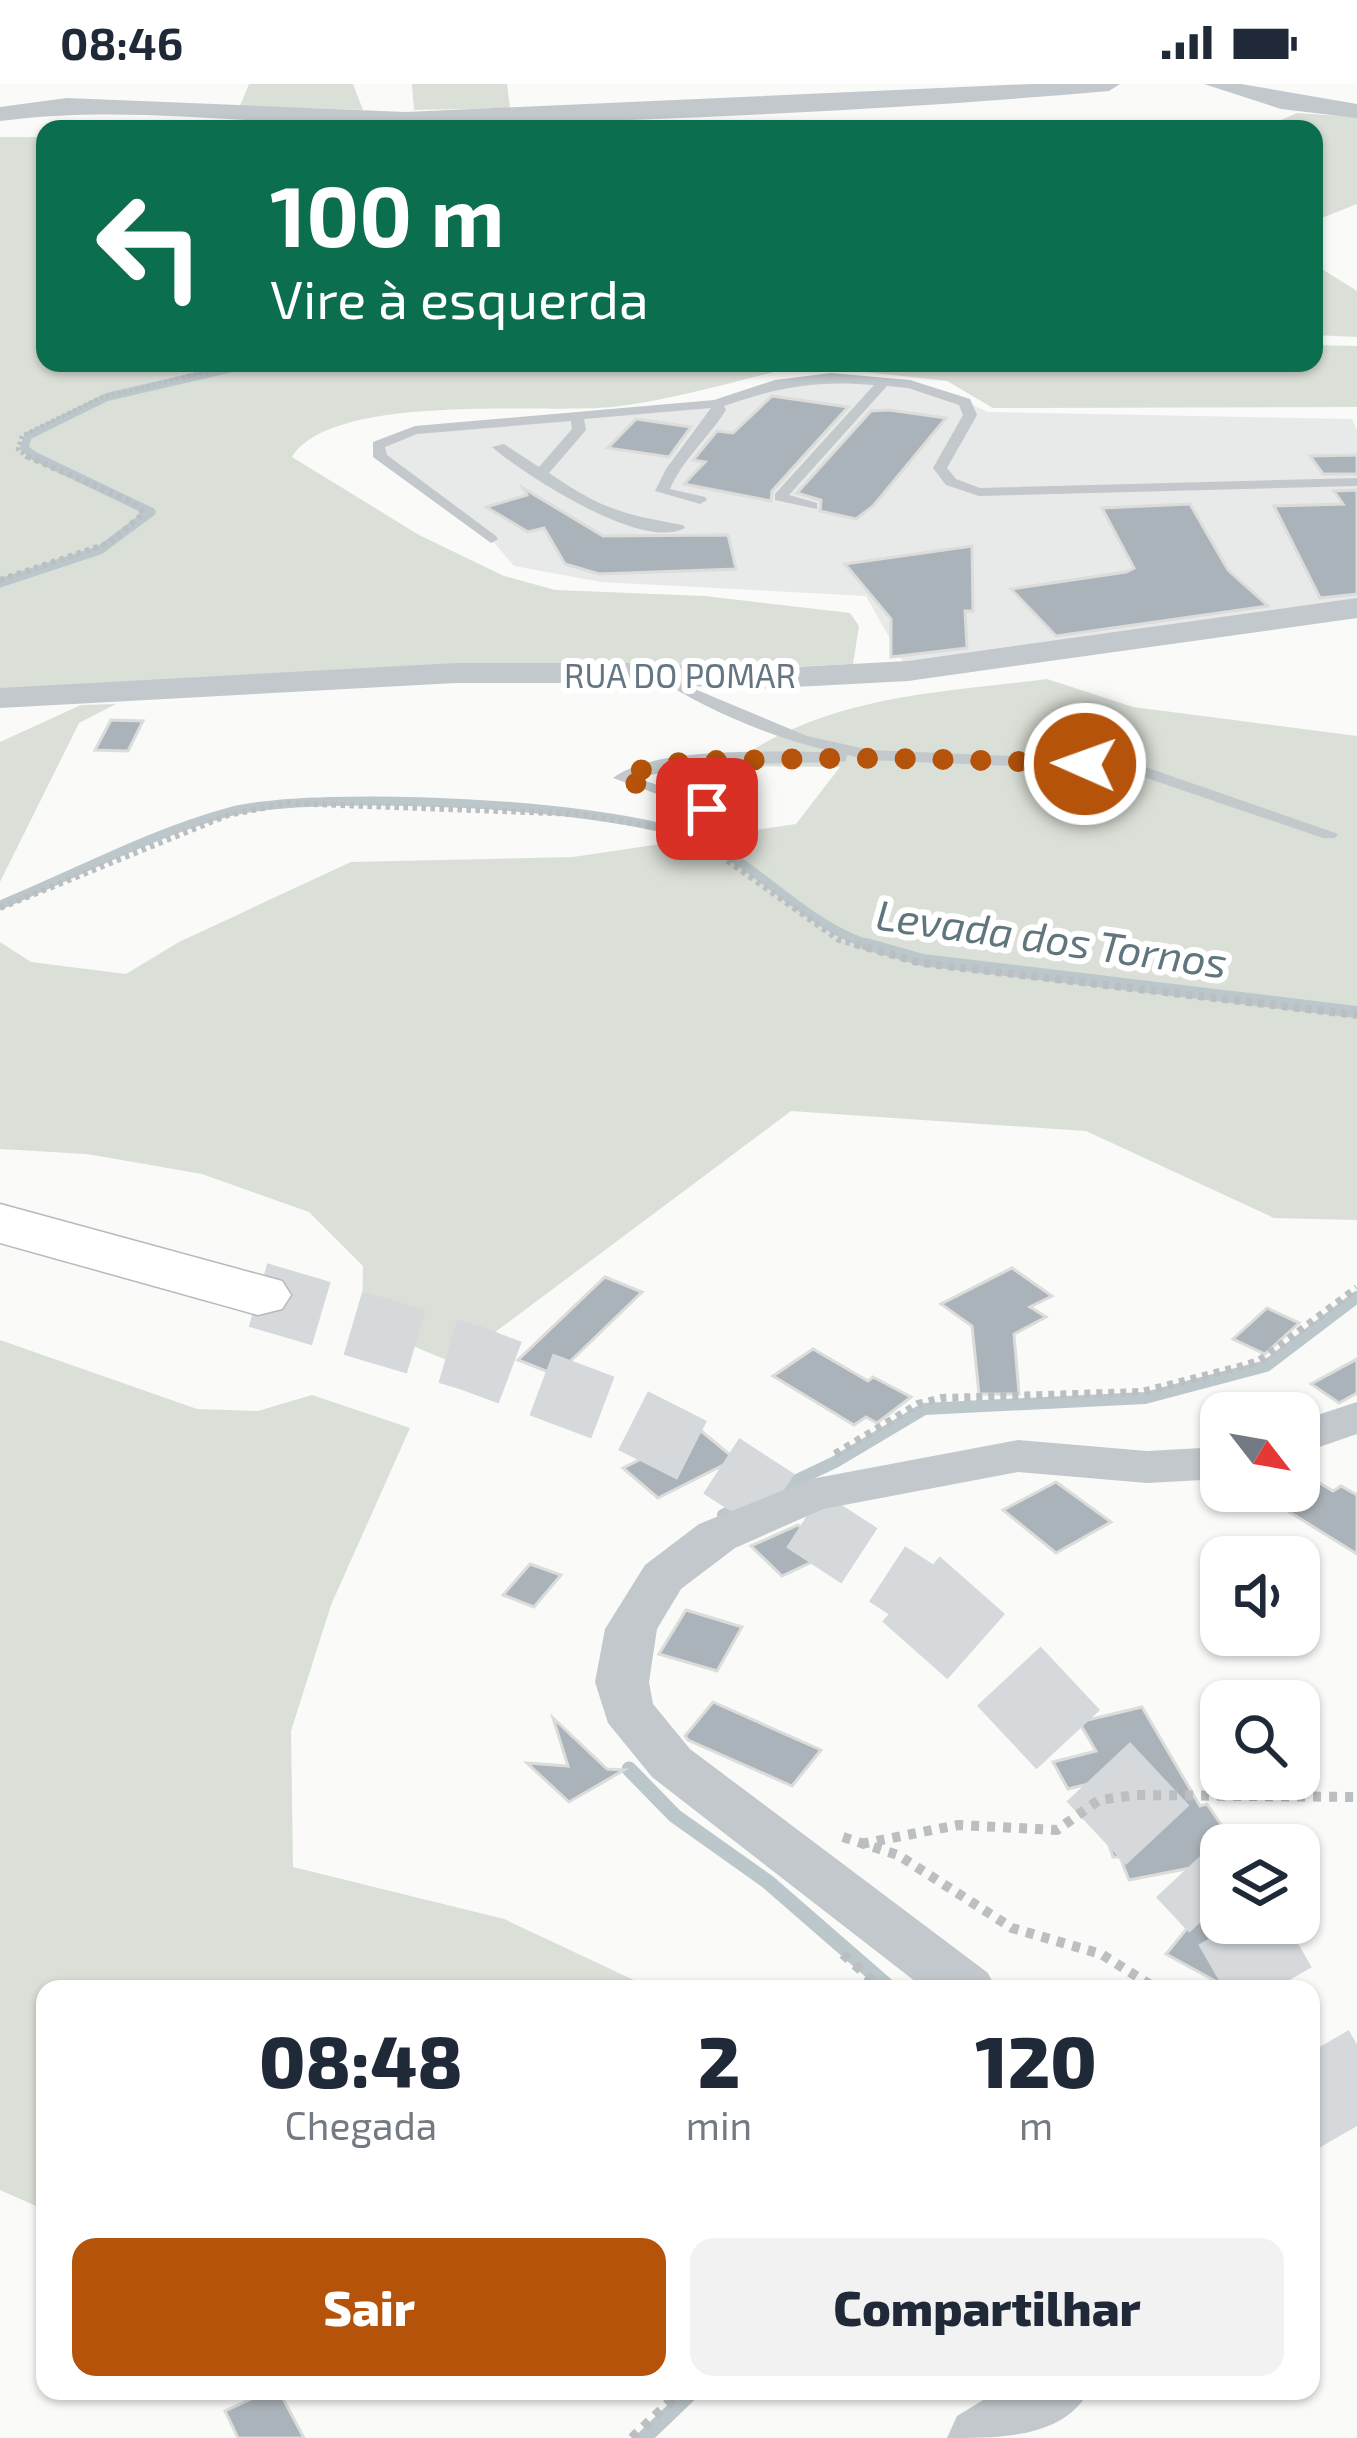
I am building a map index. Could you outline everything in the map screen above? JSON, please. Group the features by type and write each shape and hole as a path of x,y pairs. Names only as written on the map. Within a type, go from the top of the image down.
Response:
{"main road":[{"path":"0,1223 258,1294"}],"street":[{"path":"0,113 91,105 405,119 949,98 1109,84"},
{"path":"1215,84 1281,102 1357,111"},
{"name":"RUA DO POMAR","path":"0,698 456,674 660,673 739,680 908,671 1357,608"},
{"path":"1320,1430 1357,1417"},
{"path":"955,1980 671,1763 627,1708 622,1682 631,1629 654,1590 687,1555 717,1536 811,1495 1018,1456 1147,1467 1200,1464"},
{"path":"981,2438 1042,2400"}],"lane":[{"path":"491,539 380,457 378,445 415,430 716,404 803,379 885,380 965,402 970,416 940,468 951,482 980,492 1357,482"},
{"path":"812,506 780,497 885,380"},
{"path":"700,500 662,491 667,477 712,423 719,410 716,404"},
{"path":"542,472 579,430 577,416"},
{"path":"499,447 542,472 561,491 616,520 678,528"},
{"path":"660,673 691,693 802,740 870,755"},
{"path":"746,821 621,778 635,771 700,762 870,755 1128,766 1329,834"}],"path":[{"path":"0,580 109,544 144,513 132,502 28,458 18,448 22,436 56,414 208,372"},
{"path":"0,908 228,815 289,803 579,814 656,827 705,845 839,940 921,963 1357,1015"},
{"path":"903,1413 942,1398 1142,1392 1239,1367 1259,1361 1357,1288"},
{"path":"861,1844 949,1822 990,1820 1057,1830 1099,1800 1137,1795 1357,1797"},
{"path":"819,1827 898,1855 1012,1928 1101,1954 1143,1980"},
{"path":"632,2438 672,2400"}],"shaded area":[{"path":"249,84 353,84 363,110 240,106"},
{"path":"412,84 507,84 510,108 414,110"},
{"path":"1297,113 1357,117 1357,204 1323,217 1323,120 1281,120"},
{"path":"0,137 36,137 36,372 775,372 612,407 392,414 315,436 292,457 419,535 504,576 555,590 705,596 850,613 859,626 853,664 742,669 614,664 0,691"},
{"path":"1323,270 1357,291 1357,337 1323,335"},
{"path":"1323,345 1357,346 1357,407 993,408 947,381 865,372 1323,372"},
{"path":"885,380 945,393 988,412 1352,419 1357,430 1357,608 908,671 866,596 601,582 514,566 491,539 380,457 378,445 391,436 716,404 775,384"},
{"path":"1047,679 1133,707 1357,736 1357,1220 1274,1218 1086,1131 791,1111 454,1363 362,1325 363,1266 309,1212 202,1174 87,1154 0,1149 0,942 31,962 126,974 179,942 351,862 573,857 796,824 840,767 728,766 765,742 842,711 921,694"},
{"path":"116,704 79,723 0,882 0,742 81,705"},
{"path":"0,1340 197,1409 258,1411 312,1395 410,1428 331,1605 291,1731 293,1867 504,1919 634,1980 36,1980 36,2206 0,2190"}],"building":[{"path":"772,396 848,407 772,491 771,501 684,484 705,462 693,460 717,431 733,433"},
{"path":"871,411 946,418 873,506 856,519 820,511 821,500 797,493"},
{"path":"636,419 691,427 669,457 608,448"},
{"path":"1357,455 1357,474 1323,474 1310,456"},
{"path":"523,488 603,536 728,535 736,569 599,574 565,564 544,528 528,532 486,507 527,495"},
{"path":"1357,490 1357,594 1320,598 1274,506 1343,504 1334,491"},
{"path":"1190,504 1228,570 1268,606 1056,636 1011,589 1134,568 1102,508"},
{"path":"972,546 973,611 965,611 967,648 891,657 891,619 845,564"},
{"path":"111,720 143,721 128,751 95,750"},
{"path":"1012,1268 1052,1296 1030,1307 1046,1317 1014,1334 1019,1394 979,1394 972,1326 941,1304"},
{"path":"605,1277 642,1292 556,1375 518,1360"},
{"path":"1267,1308 1299,1323 1265,1354 1233,1339"},
{"path":"813,1349 868,1381 873,1377 911,1397 877,1423 866,1417 854,1425 773,1376"},
{"path":"1357,1359 1357,1393 1339,1403 1311,1384"},
{"path":"700,1430 735,1459 658,1498 623,1468"},
{"path":"1056,1482 1111,1522 1056,1553 1003,1510"},
{"path":"1320,1483 1333,1491 1341,1486 1357,1495 1357,1554 1289,1512 1320,1512"},
{"path":"798,1525 829,1554 782,1576 751,1546"},
{"path":"530,1564 561,1575 534,1607 503,1595"},
{"path":"686,1610 742,1627 717,1671 659,1654"},
{"path":"713,1702 821,1750 792,1786 688,1740 685,1736"},
{"path":"1142,1707 1200,1806 1207,1804 1221,1824 1200,1824 1200,1866 1129,1880 1120,1857 1113,1857 1088,1784 1068,1789 1053,1762 1096,1751 1079,1722"},
{"path":"553,1718 607,1769 624,1770 569,1802 527,1763 568,1766"},
{"path":"1200,1913 1200,1944 1269,1944 1295,1958 1278,1980 1214,1980 1166,1954"},
{"path":"249,2400 284,2400 304,2438 238,2438 225,2411"}],"waterway":[{"name":"Levada dos Tornos","path":"35,456 24,448 28,436 107,397 215,372"},
{"name":"Levada dos Tornos","path":"0,583 100,550 151,512 35,456"},
{"name":"Levada dos Tornos","path":"0,905 142,843 229,812 329,802 471,804 611,818 707,843 831,927 877,947"},
{"name":"Levada dos Tornos","path":"866,944 923,960 1357,1012"},
{"name":"Levada dos Tornos","path":"723,1515 835,1462 924,1409 1145,1398 1266,1366 1357,1297"},
{"name":"Levada dos Tornos","path":"629,1769 675,1816 768,1882 881,1980"},
{"name":"Levada dos Tornos","path":"644,2438 684,2400"}],"tunnel":[{"path":"258,1295 471,1358 620,1414 717,1463 913,1591"},
{"path":"913,1591 1005,1672 1200,1881"},
{"path":"1248,1944 1269,1980"},
{"path":"1320,2067 1357,2131"}],"route":[{"path":"707,809 621,778 635,771 700,762 870,755 1085,764"}]}
